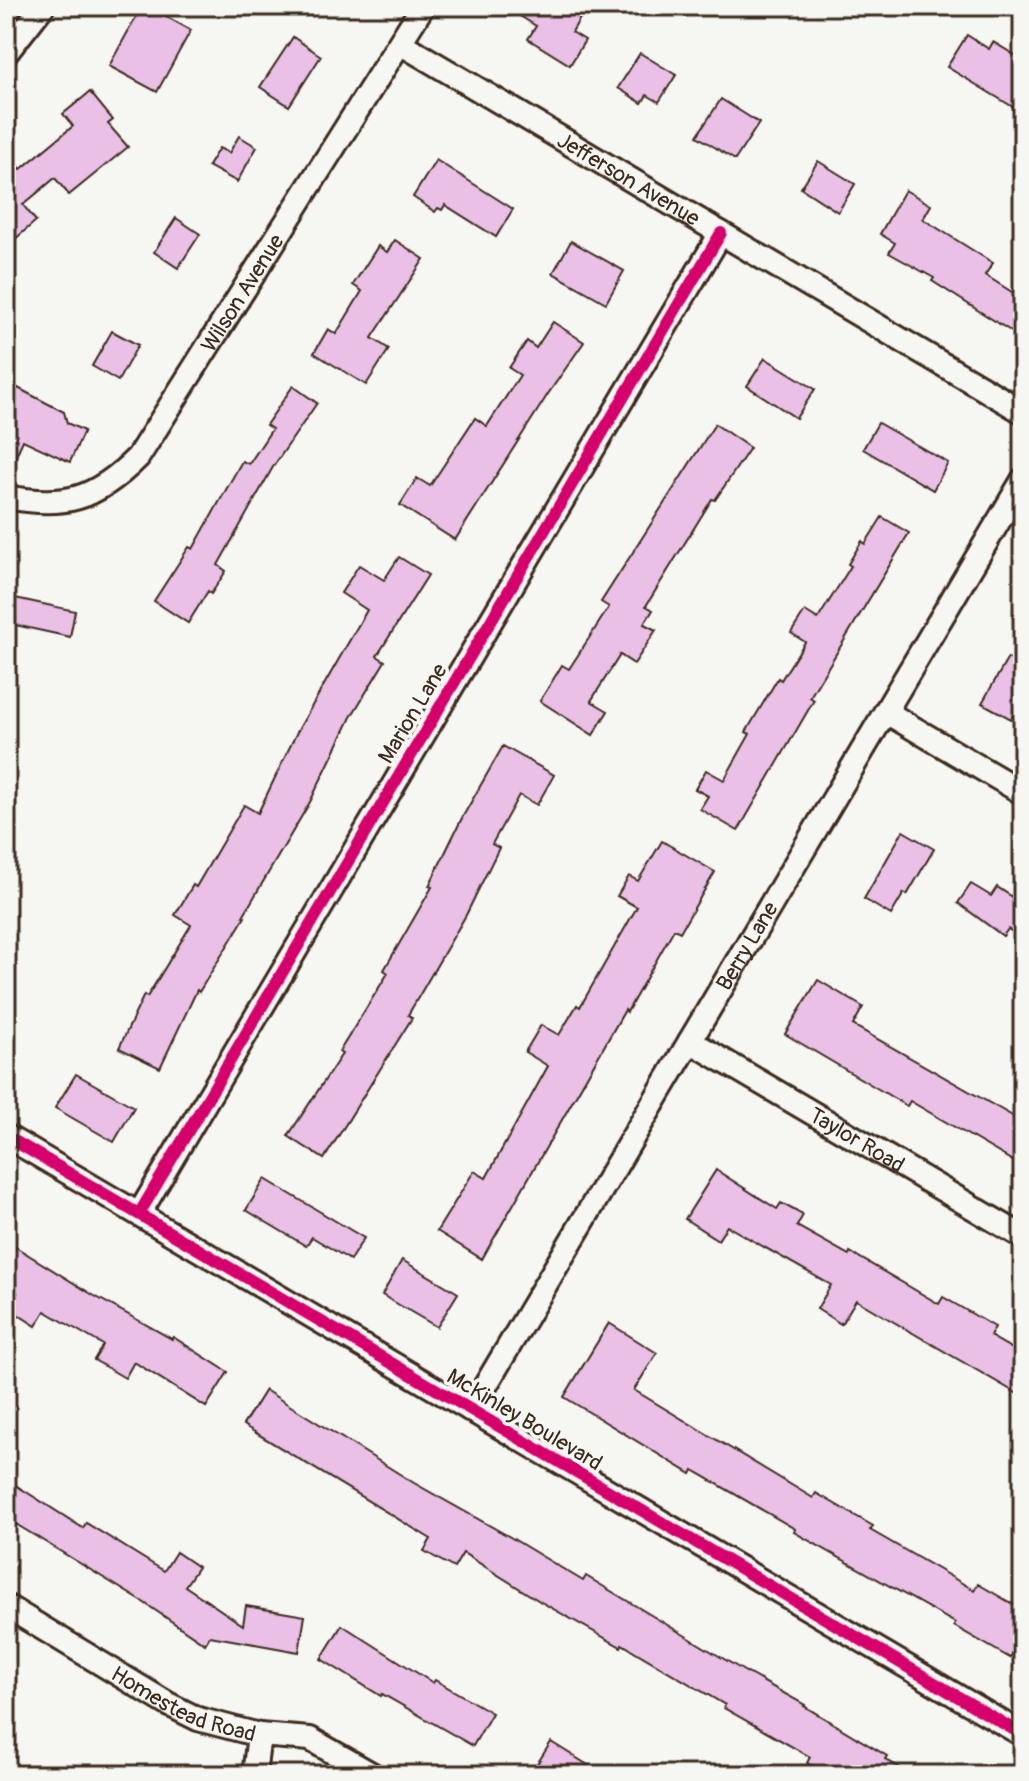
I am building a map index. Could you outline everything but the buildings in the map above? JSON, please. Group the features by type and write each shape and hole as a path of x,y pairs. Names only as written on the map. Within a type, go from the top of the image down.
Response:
{"street":[{"path":"6,53 43,6"},
{"name":"Wilson Avenue","path":"6,497 38,503 68,501 92,493 118,477 138,457 423,6"},
{"name":"Jefferson Avenue","path":"400,43 1023,412"},
{"name":"Marion Lane","path":"139,1214 721,233"},
{"name":"Berry Lane","path":"471,1410 1023,480"},
{"path":"886,712 1023,793"},
{"name":"Taylor Road","path":"690,1041 1023,1237"},
{"name":"McKinley Boulevard","path":"6,1136 1023,1735"},
{"name":"Homestead Road","path":"6,1606 198,1719 259,1735 310,1739 373,1775"},
{"path":"254,1775 259,1735"}],"cycle path":[{"path":"139,1214 721,233"},
{"path":"6,1136 1023,1735"}]}
